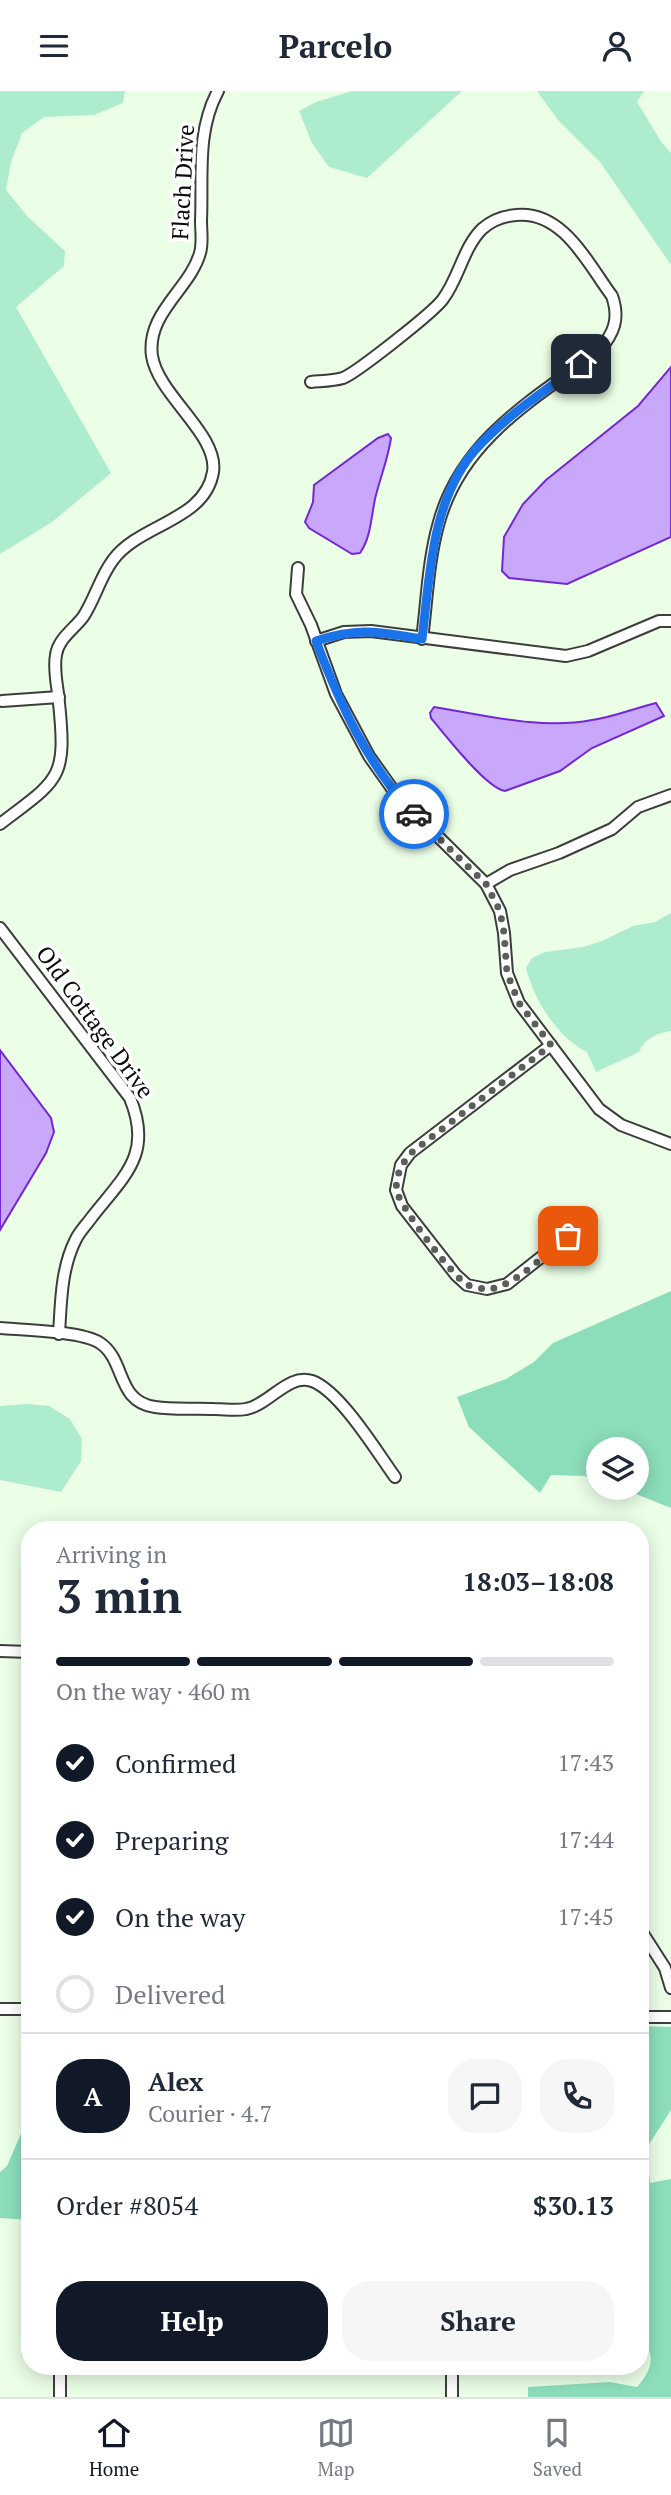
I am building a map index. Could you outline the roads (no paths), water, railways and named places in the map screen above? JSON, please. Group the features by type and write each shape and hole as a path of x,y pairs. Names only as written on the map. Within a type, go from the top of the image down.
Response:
{"street":[{"name":"Flach Drive","path":"0,824 52,783 62,756 55,654 62,641 85,614 112,561 123,549 194,505 211,482 214,468 211,450 164,383 152,356 155,333 164,307 191,272 201,252 202,136 218,91"},
{"path":"311,382 344,377 423,319 442,301 458,276 466,254 482,230 500,217 520,214 542,217 558,226 612,296 616,322 611,336 599,351 507,419 475,450 456,478 439,522 422,639"},
{"path":"298,568 296,594 336,694 369,757 398,797 486,884 500,911 507,973 519,1003 599,1109 621,1125 671,1143"},
{"path":"316,641 344,632 371,631 566,656 588,650 659,621 671,621"},
{"path":"2,701 59,697"},
{"path":"486,884 510,870 559,853 612,829 638,807 671,795"},
{"name":"Old Cottage Drive","path":"0,928 130,1098 138,1119 140,1135 135,1156 124,1176 76,1238 64,1272 58,1333"},
{"path":"551,1045 411,1153 401,1165 396,1190 402,1206 456,1275 467,1285 487,1289 506,1285 568,1236 575,1213"},
{"path":"0,1328 79,1335 98,1341 112,1357 129,1393 139,1403 155,1407 246,1409 265,1401 290,1383 310,1380 331,1392 395,1477"},
{"path":"0,1651 21,1652"},
{"path":"649,1943 665,1968 671,1988"},
{"path":"0,2009 21,2010"},
{"path":"649,2017 671,2017"},
{"path":"60,2375 60,2397"},
{"path":"452,2375 452,2397"}]}
